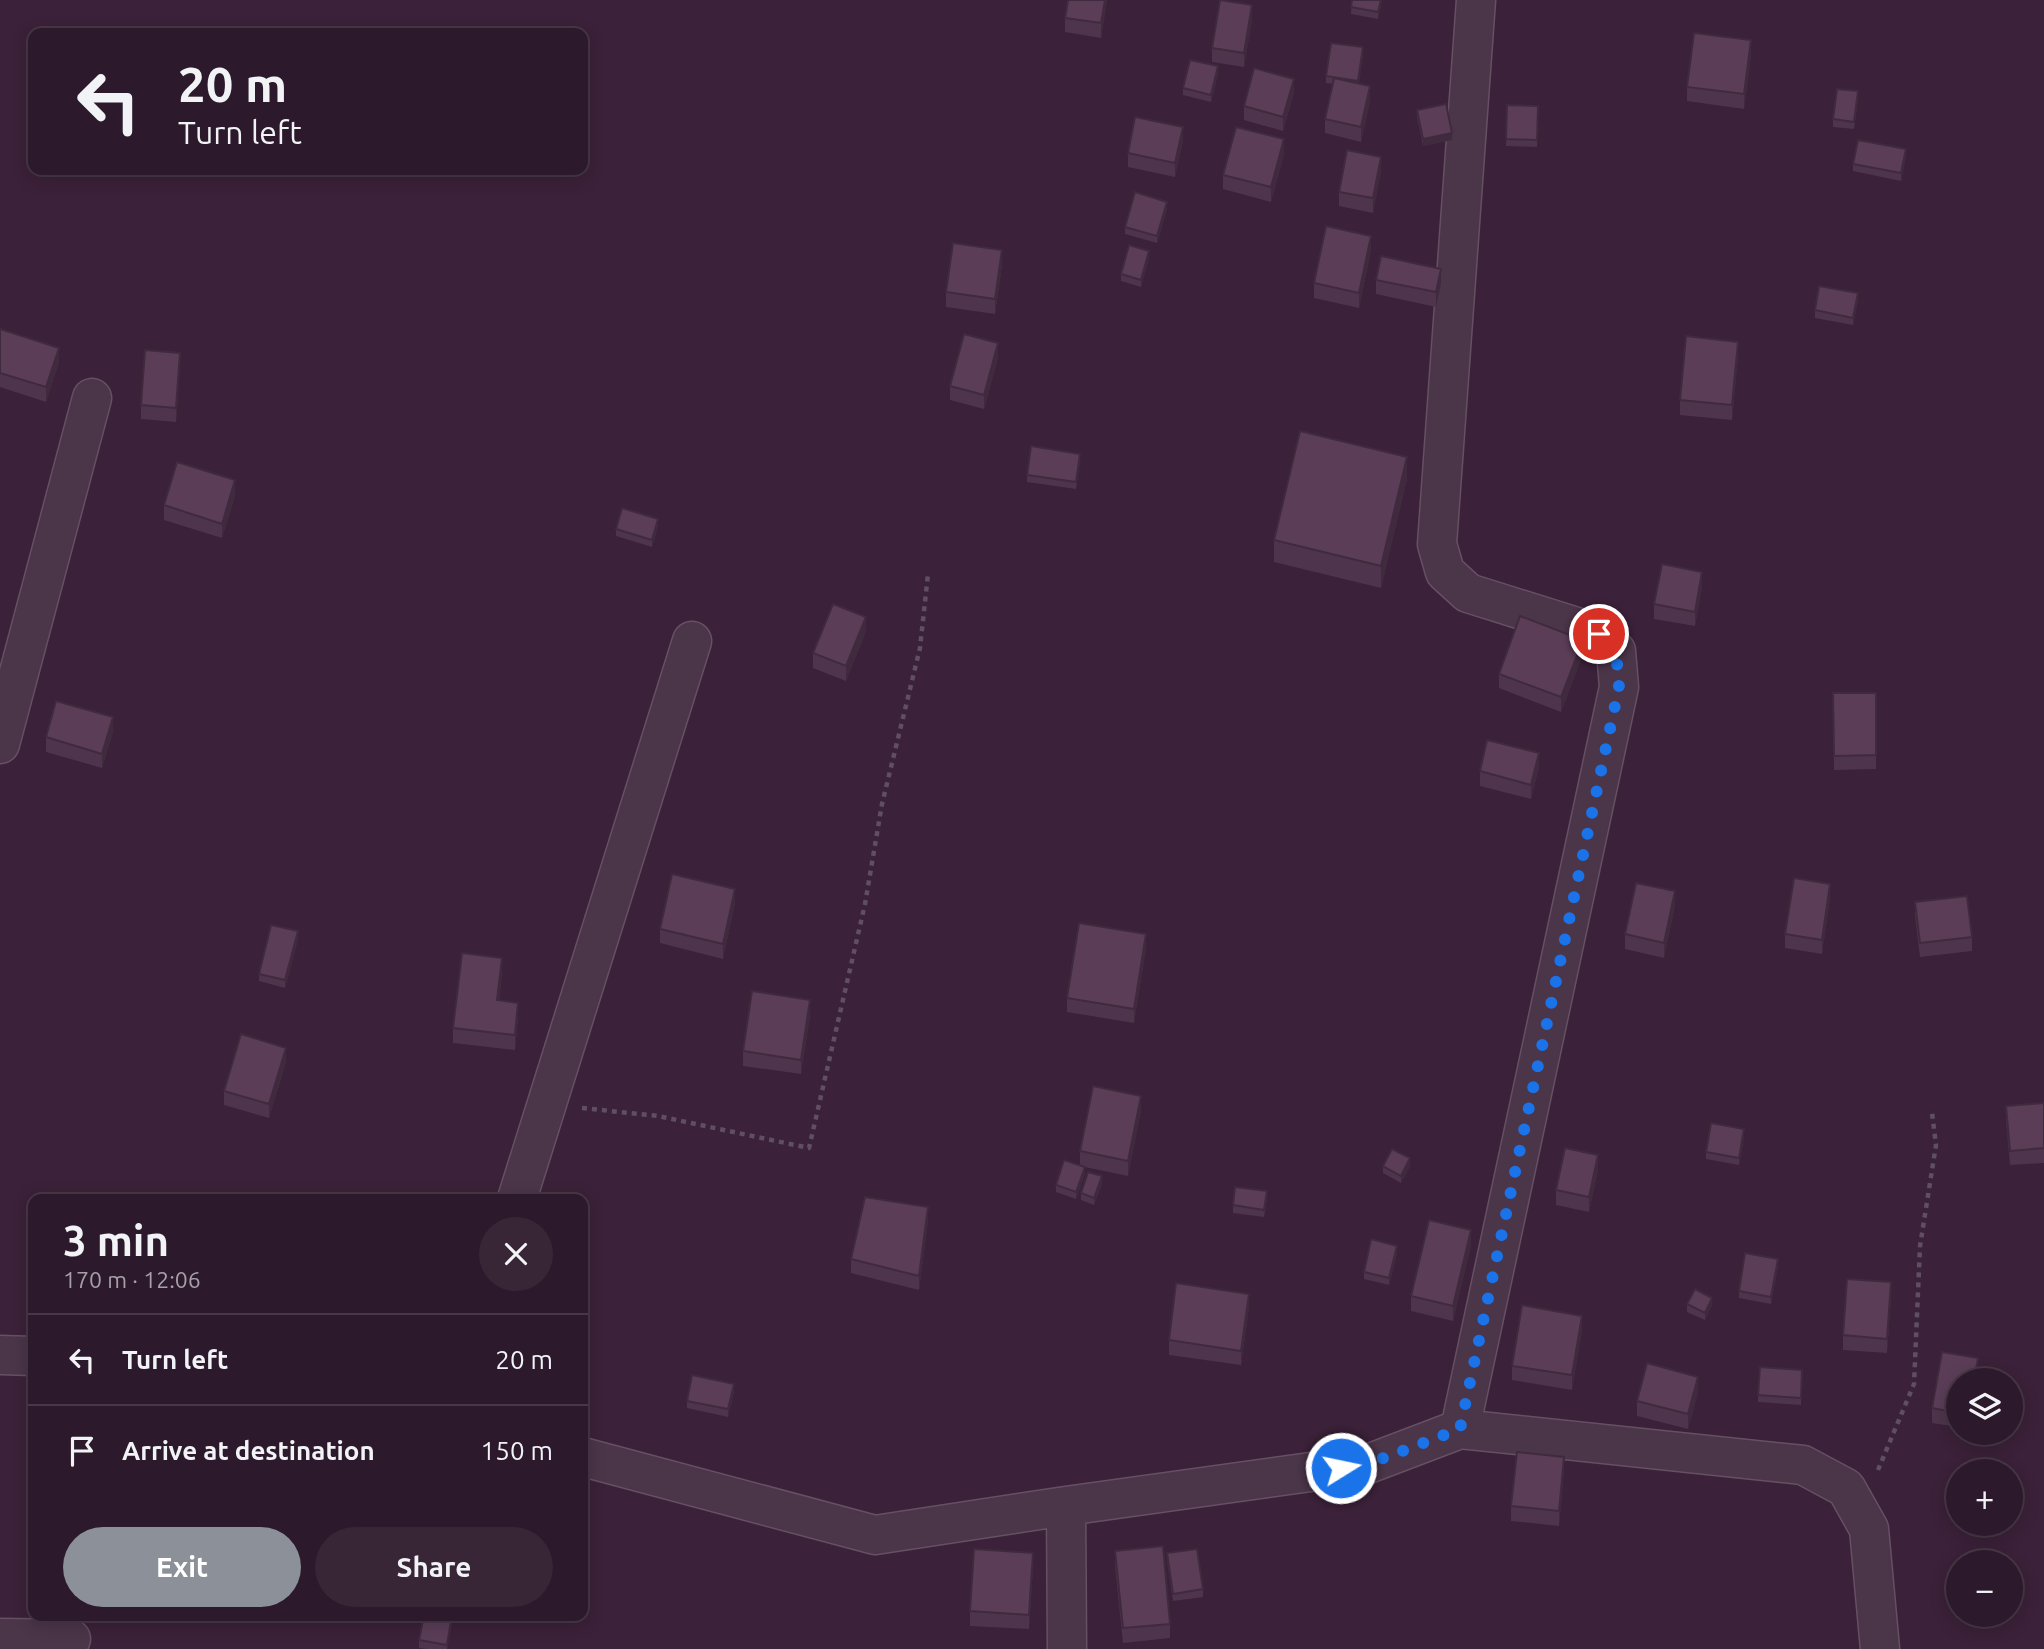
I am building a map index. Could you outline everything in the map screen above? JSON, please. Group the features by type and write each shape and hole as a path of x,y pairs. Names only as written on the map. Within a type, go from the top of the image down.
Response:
{"street":[{"path":"1460,1429 1619,687 1616,651 1599,634 1468,593 1445,572 1437,544 1476,0"},
{"path":"0,744 92,398"},
{"path":"519,1194 692,641"},
{"path":"0,1355 28,1356"},
{"path":"588,1458 875,1535 1368,1464 1460,1429 1804,1465 1846,1488 1869,1529 1880,1649"},
{"path":"1066,1506 1067,1649"},
{"path":"0,1638 72,1639"}],"path":[{"path":"547,1104 658,1116 809,1148 865,904 882,804 920,648 928,574"},
{"path":"1854,1501 1876,1475 1914,1384 1920,1245 1936,1145 1932,1113"}],"building":[{"path":"1068,0 1105,0 1101,23 1065,18"},
{"path":"1220,0 1252,5 1244,53 1212,48"},
{"path":"1352,0 1381,0 1378,12 1351,7"},
{"path":"1694,33 1751,40 1744,94 1687,87"},
{"path":"1331,43 1363,47 1358,81 1326,76"},
{"path":"1190,60 1218,66 1211,95 1183,88"},
{"path":"1254,68 1294,79 1283,117 1244,106"},
{"path":"1334,78 1370,86 1361,127 1325,119"},
{"path":"1837,89 1858,91 1854,122 1833,119"},
{"path":"1446,104 1452,133 1423,139 1417,110"},
{"path":"1507,105 1538,106 1537,140 1506,139"},
{"path":"1135,117 1183,127 1175,163 1128,153"},
{"path":"1236,127 1284,139 1271,187 1223,175"},
{"path":"1858,140 1906,149 1901,173 1853,164"},
{"path":"1347,150 1381,157 1373,198 1339,192"},
{"path":"1135,192 1167,202 1157,236 1125,227"},
{"path":"1326,226 1371,236 1359,293 1314,283"},
{"path":"953,243 1002,250 995,299 946,292"},
{"path":"1129,245 1149,251 1141,280 1121,274"},
{"path":"1381,256 1441,269 1436,292 1376,280"},
{"path":"1819,286 1858,293 1853,318 1815,310"},
{"path":"0,329 59,348 46,387 0,373"},
{"path":"964,334 998,343 984,395 950,386"},
{"path":"1686,336 1738,342 1732,405 1680,400"},
{"path":"145,350 180,353 176,408 141,405"},
{"path":"1300,431 1407,457 1381,566 1274,540"},
{"path":"1031,446 1080,454 1076,482 1027,475"},
{"path":"177,462 235,480 222,524 164,505"},
{"path":"622,508 658,519 652,540 616,529"},
{"path":"1662,564 1702,572 1695,612 1654,604"},
{"path":"833,604 866,617 846,666 813,653"},
{"path":"1520,616 1583,640 1561,697 1499,674"},
{"path":"1833,693 1876,693 1876,755 1834,756"},
{"path":"56,701 113,717 102,754 46,737"},
{"path":"1487,740 1539,753 1531,785 1480,771"},
{"path":"672,874 735,889 723,944 660,929"},
{"path":"1794,878 1830,884 1822,940 1785,934"},
{"path":"1636,883 1675,891 1664,943 1625,934"},
{"path":"1967,896 1972,937 1920,943 1915,902"},
{"path":"1079,923 1146,934 1134,1009 1067,998"},
{"path":"271,925 298,931 285,980 259,974"},
{"path":"462,953 502,958 497,1000 518,1003 515,1035 453,1028"},
{"path":"752,991 810,1000 801,1060 743,1051"},
{"path":"241,1034 286,1048 269,1104 224,1091"},
{"path":"1093,1086 1141,1096 1128,1161 1080,1151"},
{"path":"2044,1103 2044,1148 2010,1151 2006,1106"},
{"path":"1711,1123 1744,1129 1739,1158 1706,1152"},
{"path":"1565,1148 1598,1155 1589,1197 1556,1190"},
{"path":"1392,1149 1410,1158 1401,1176 1383,1166"},
{"path":"1064,1160 1085,1167 1076,1192 1056,1185"},
{"path":"1088,1172 1102,1176 1094,1198 1081,1193"},
{"path":"1235,1187 1267,1191 1264,1210 1233,1205"},
{"path":"865,1197 928,1207 919,1276 851,1259"},
{"path":"1429,1220 1471,1230 1453,1306 1411,1296"},
{"path":"1371,1239 1397,1246 1389,1278 1364,1272"},
{"path":"1745,1253 1778,1259 1771,1297 1739,1291"},
{"path":"1847,1279 1891,1282 1887,1339 1843,1335"},
{"path":"1176,1283 1249,1294 1241,1351 1169,1340"},
{"path":"1695,1289 1712,1298 1705,1313 1687,1304"},
{"path":"1522,1305 1582,1316 1572,1375 1512,1366"},
{"path":"1942,1352 1978,1358 1976,1368 1946,1368 1946,1411 1932,1408"},
{"path":"1647,1363 1698,1377 1688,1414 1637,1401"},
{"path":"1760,1367 1802,1370 1801,1398 1758,1395"},
{"path":"692,1375 734,1384 728,1409 687,1401"},
{"path":"1517,1452 1564,1457 1559,1511 1511,1506"},
{"path":"1163,1546 1170,1624 1123,1628 1115,1551"},
{"path":"974,1549 1033,1553 1029,1615 970,1611"},
{"path":"1197,1549 1203,1589 1173,1594 1167,1553"},
{"path":"423,1621 451,1621 447,1645 419,1640"}],"route":[{"path":"1341,1468 1368,1464 1460,1429 1619,687 1616,651 1599,634"}]}
